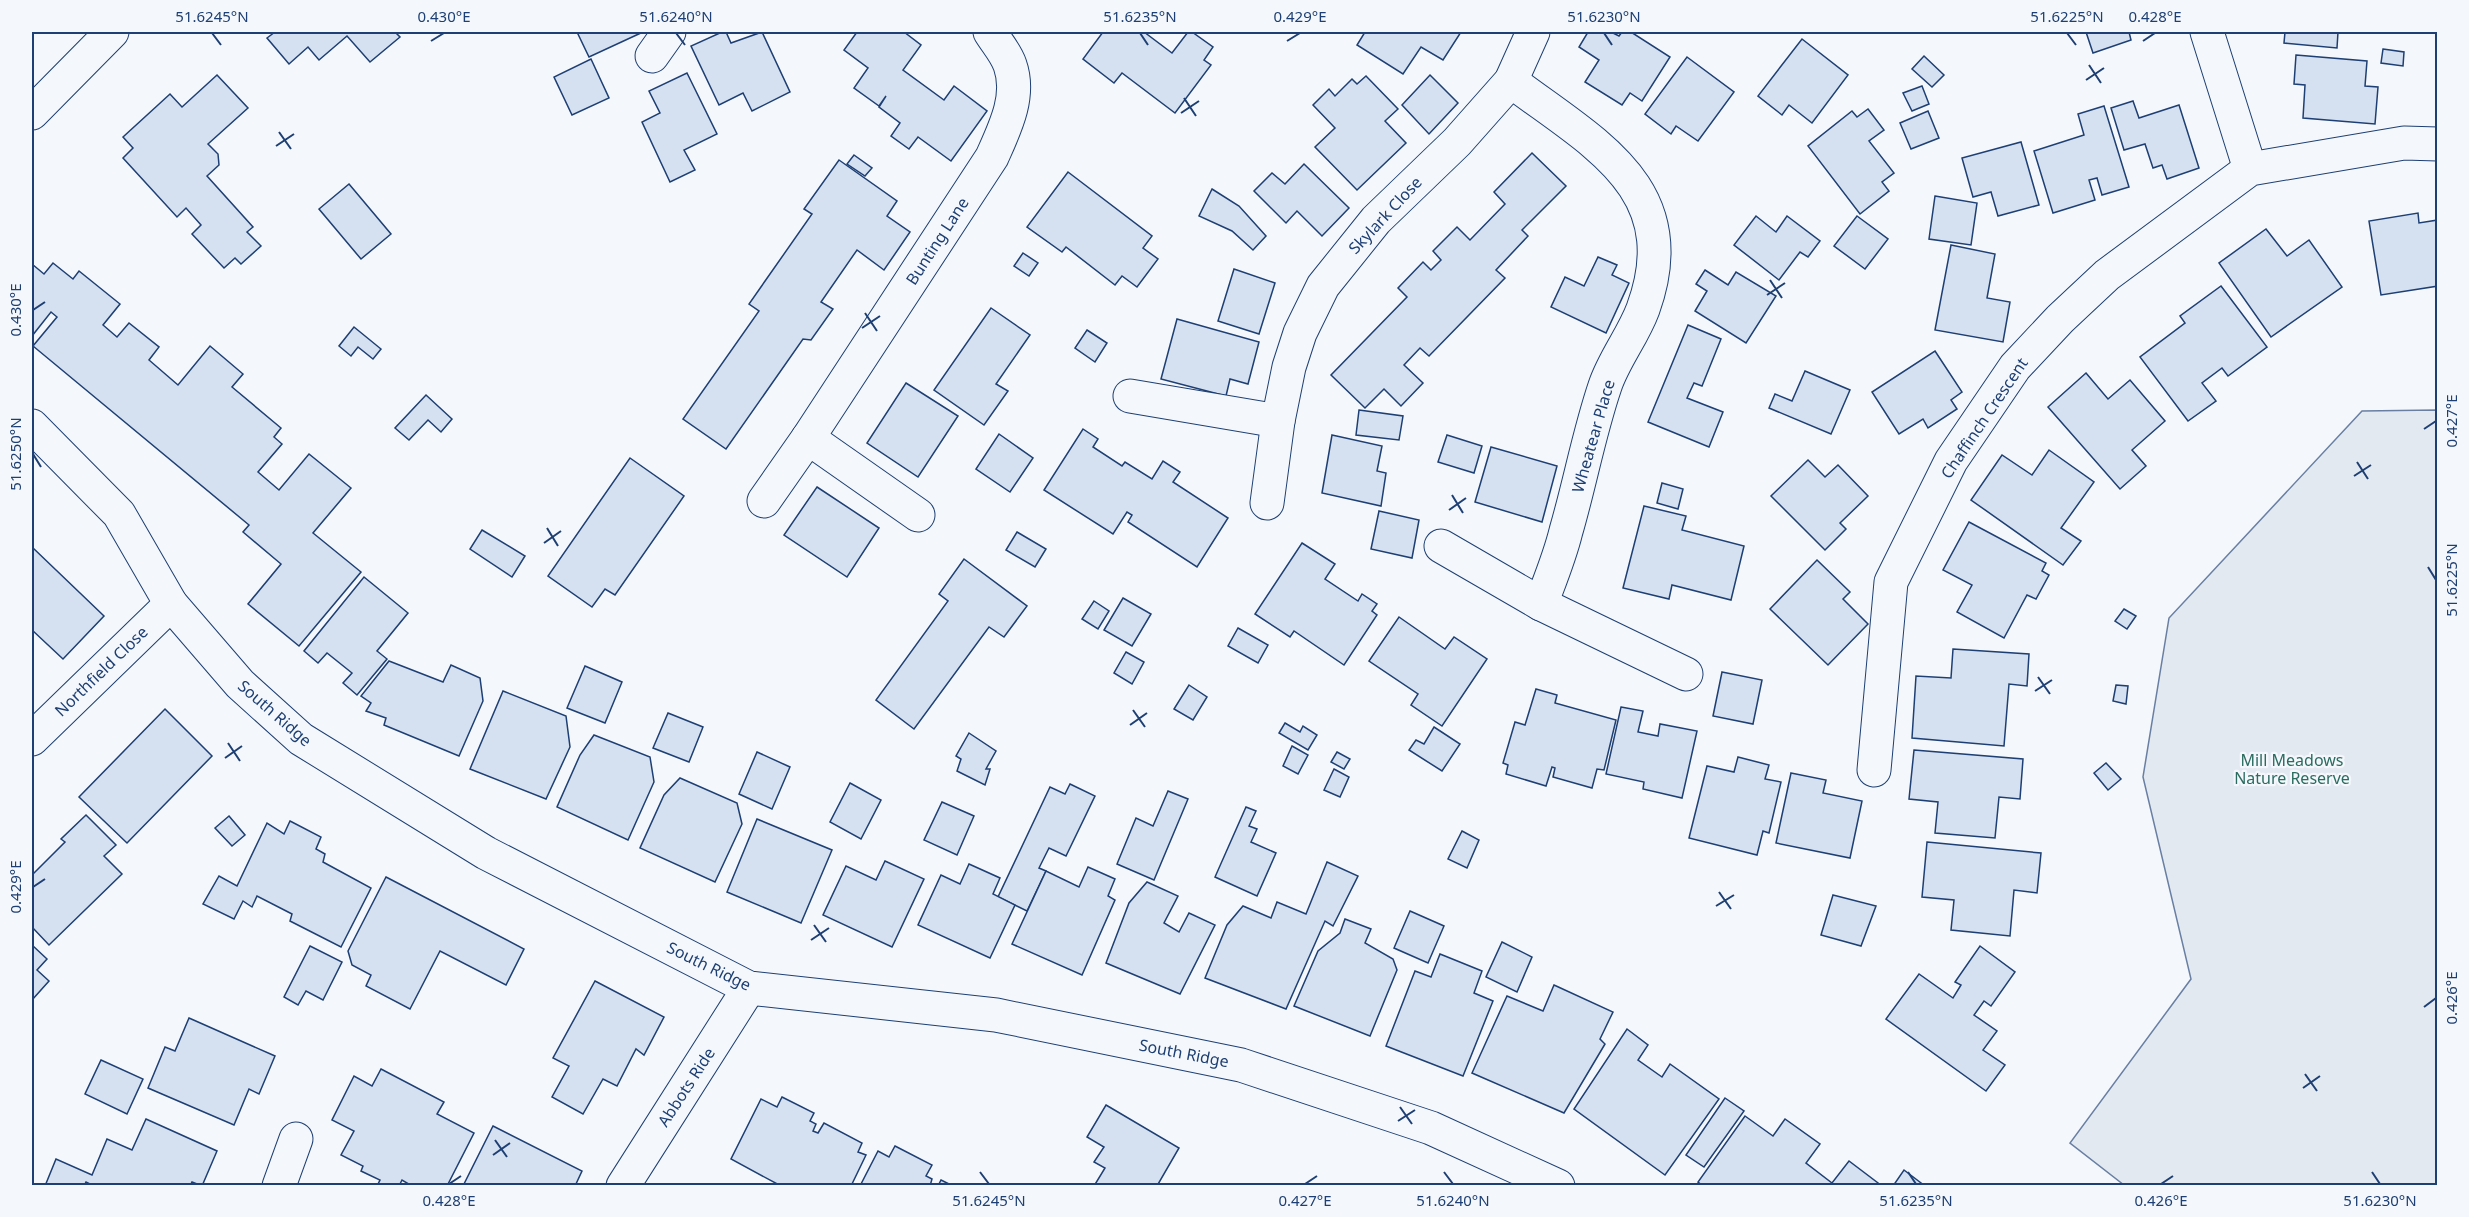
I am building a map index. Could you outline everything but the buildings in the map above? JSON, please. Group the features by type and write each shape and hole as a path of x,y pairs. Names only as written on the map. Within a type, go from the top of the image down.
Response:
{"street":[{"path":"34,105 112,32"},
{"name":"Bunting Lane","path":"764,501 808,438 992,157 1010,118 1014,85 1010,64 990,32"},
{"name":"Skylark Close","path":"1267,503 1278,421 1289,367 1300,333 1323,286 1376,220 1457,142 1511,81 1533,32"},
{"path":"2206,32 2250,169"},
{"name":"Wheatear Place","path":"1511,81 1613,159 1641,193 1654,237 1653,273 1643,310 1605,385 1566,535 1541,604"},
{"name":"Chaffinch Crescent","path":"1874,770 1891,582 1951,461 2015,367 2060,319 2107,275 2250,169 2404,143 2438,144"},
{"path":"1130,396 1278,421"},
{"name":"South Ridge","path":"32,426 119,514 171,604 240,684 301,739 486,853 749,988 996,1015 1241,1065 1431,1128 1558,1185"},
{"path":"808,438 918,515"},
{"path":"1441,546 1541,604 1686,674"},
{"name":"Northfield Close","path":"32,739 171,604"},
{"name":"Abbots Ride","path":"623,1185 749,988"},
{"path":"279,1185 296,1139"}],"green space":[{"name":"Mill Meadows Nature Reserve","path":"2437,410 2437,1185 2124,1185 2070,1143 2191,979 2143,777 2169,618 2362,411"}]}
